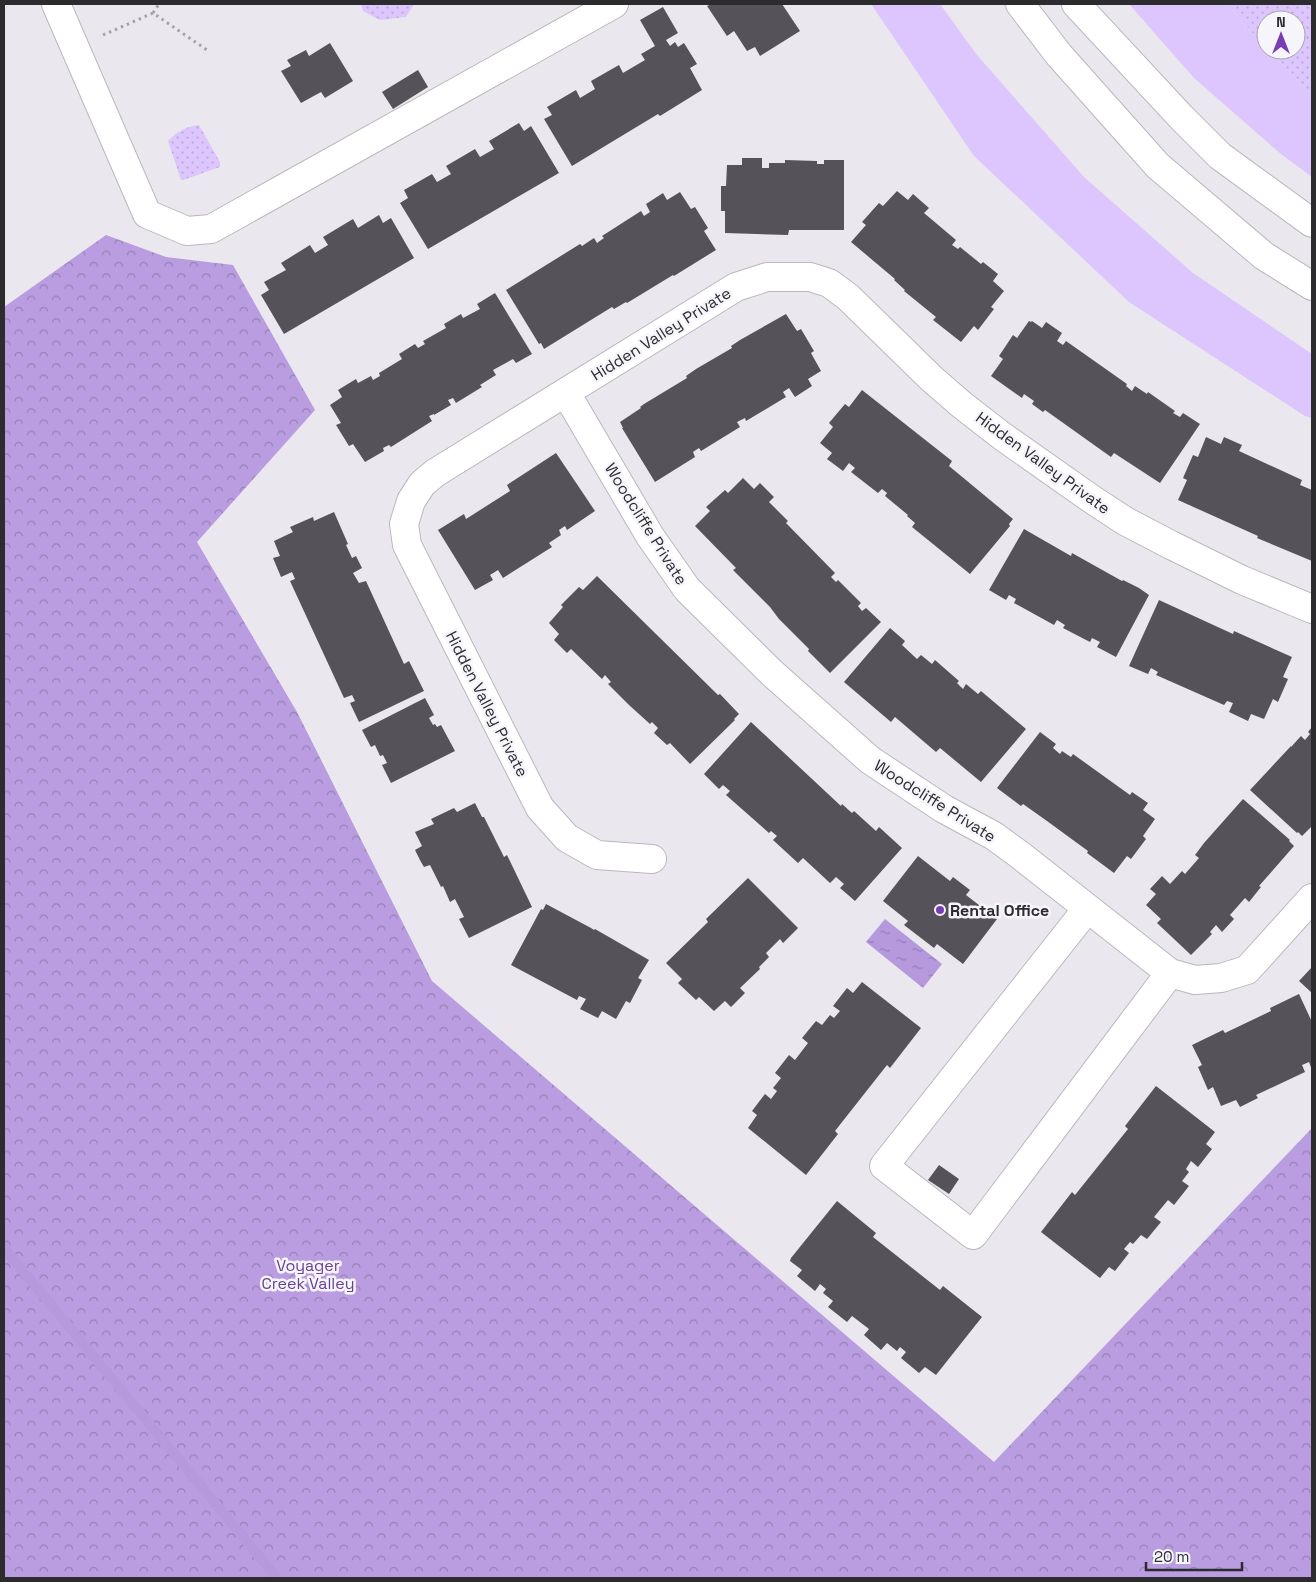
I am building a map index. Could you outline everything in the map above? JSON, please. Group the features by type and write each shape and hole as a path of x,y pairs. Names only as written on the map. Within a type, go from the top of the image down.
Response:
{"street":[{"path":"56,4 147,214 187,231 211,229 614,4"},
{"path":"1020,4 1059,55 1158,166 1264,256 1312,286"},
{"path":"1076,4 1220,156 1312,223"},
{"name":"Hidden Valley Private","path":"652,860 597,855 567,838 540,808 407,545 404,524 411,502 422,484 436,473 736,287 767,277 810,277 829,283 848,297 932,379 962,405 1090,498 1125,521 1170,545 1242,580 1312,610"},
{"name":"Woodcliffe Private","path":"566,393 650,536 687,589 772,673 870,760 944,809 994,836 1170,973 1195,980 1221,978 1247,970 1312,898"},
{"path":"1087,909 884,1166 973,1235 1170,973"}],"path":[{"path":"74,47 153,14 159,4"},
{"path":"153,14 207,50"}],"shaded area":[{"path":"361,4 414,4 406,17 380,20 363,11"},
{"path":"871,4 940,4 977,55 1084,177 1193,273 1312,354 1312,418 1305,416 1129,302 974,156"},
{"path":"1129,4 1227,4 1256,37 1256,60 1278,60 1312,94 1312,177 1281,154 1194,78"},
{"path":"1227,4 1312,4 1312,94 1278,60 1306,60 1306,10 1256,10 1256,37"},
{"path":"199,125 220,162 220,167 181,180 168,141 182,130"}],"green space":[{"name":"Voyager Creek Valley","path":"106,235 166,257 233,265 315,410 197,542 297,712 432,981 994,1462 1312,1128 1312,1578 4,1578 4,307"}],"water":[{"path":"885,919 942,964 923,988 866,942"}],"building":[{"path":"712,4 782,4 800,31 760,56 755,47 747,51 734,31 727,36 707,6"},
{"path":"663,7 678,33 666,40 670,46 675,42 678,47 684,43 697,64 690,68 702,90 572,166 544,119 552,115 547,107 576,90 580,98 595,89 591,81 619,65 623,73 645,60 641,54 655,46 640,20"},
{"path":"330,43 353,81 325,98 321,92 301,103 281,71 291,66 287,60 306,50 309,56"},
{"path":"418,70 428,87 393,109 382,92"},
{"path":"519,123 524,131 531,126 559,173 428,249 400,203 408,198 404,190 432,174 437,182 451,174 446,166 475,149 480,157 494,149 489,141"},
{"path":"742,158 762,158 762,168 769,168 769,163 785,163 785,160 817,161 817,164 824,164 824,160 844,160 844,230 789,230 788,235 725,233 725,211 721,211 721,186 726,186 727,165 742,165"},
{"path":"897,191 908,200 913,194 929,208 924,213 956,240 952,245 958,249 960,247 981,264 983,262 998,274 993,281 1004,291 991,307 994,309 978,330 974,326 961,342 933,320 936,317 904,291 895,279 851,242 866,225 862,222 879,203 883,206"},
{"path":"680,192 691,209 695,207 708,228 704,231 716,250 627,303 614,309 612,307 544,349 506,290 580,244 582,246 594,238 597,243 604,238 602,236 641,211 644,216 650,212 646,204 663,193 667,200"},
{"path":"379,215 383,223 391,218 414,258 284,334 261,295 269,290 264,282 286,270 281,263 310,245 315,253 328,245 323,237 353,219 358,228"},
{"path":"495,293 532,354 516,363 513,359 493,370 496,375 480,385 482,387 456,403 453,398 448,400 451,405 429,416 432,421 391,447 389,445 383,448 384,451 365,462 353,444 349,446 336,425 341,423 330,405 342,397 338,390 356,379 358,383 371,376 373,380 380,376 379,373 402,359 399,354 415,344 418,348 425,344 423,341 446,328 444,324 461,314 463,318 480,309 477,304"},
{"path":"786,314 797,331 801,329 814,351 811,353 821,371 808,379 812,386 795,397 789,388 783,392 786,397 746,421 745,418 737,422 740,427 701,451 699,448 693,452 695,457 655,482 620,422 644,404 687,378 686,376 696,369 732,348 731,346 740,340"},
{"path":"1029,321 1042,328 1046,322 1062,333 1057,341 1063,345 1066,341 1127,384 1126,386 1132,391 1135,386 1147,394 1148,392 1175,411 1173,413 1180,417 1183,413 1200,424 1160,483 1114,453 1111,457 1045,410 1043,412 1032,404 1034,401 1024,394 1022,398 991,376 1003,359 999,356 1013,335 1017,338"},
{"path":"862,390 952,461 949,466 1013,519 1009,524 1010,526 970,574 912,527 915,523 885,496 887,493 882,489 878,493 851,472 855,468 849,463 843,471 827,459 832,453 820,443 833,427 829,423 845,404 849,407"},
{"path":"1206,437 1221,444 1224,437 1242,445 1239,451 1302,480 1300,485 1312,490 1312,561 1257,538 1258,536 1178,500 1187,480 1183,478 1193,455 1198,457"},
{"path":"556,453 595,511 567,530 565,526 559,530 561,535 549,543 552,547 503,578 498,570 490,575 493,580 475,590 438,530 464,514 466,519 510,491 507,485"},
{"path":"743,478 754,489 760,483 774,497 769,502 788,521 786,523 835,573 831,577 836,582 838,580 861,603 858,606 862,611 866,608 881,622 830,673 770,607 733,570 736,568 695,526 710,511 706,507 725,490 728,493"},
{"path":"334,512 352,558 356,556 362,568 353,573 359,583 366,581 404,664 409,661 424,691 359,722 350,703 355,701 352,695 344,698 290,581 295,579 292,572 281,577 273,558 280,556 274,541 293,532 290,527 313,517 314,521"},
{"path":"1024,529 1071,556 1072,553 1149,595 1116,657 1097,647 1100,642 1092,638 1090,642 1063,628 1065,625 1057,620 1054,625 1014,603 1016,599 1009,595 1006,600 989,590"},
{"path":"597,576 739,714 690,764 670,743 667,745 654,733 658,728 652,722 650,724 608,684 611,682 605,675 602,679 571,649 567,653 554,640 559,634 549,623 563,607 561,605 579,587 583,590"},
{"path":"1159,600 1233,634 1234,631 1292,657 1283,677 1288,679 1278,702 1273,699 1264,719 1251,714 1248,721 1229,712 1233,703 1227,701 1224,705 1156,675 1158,672 1151,668 1148,674 1129,666"},
{"path":"890,628 905,641 902,645 917,659 921,655 932,664 935,660 959,681 957,683 963,689 966,684 978,694 981,691 1026,729 981,782 940,748 936,752 895,717 891,722 844,682"},
{"path":"425,698 434,715 429,718 433,725 435,724 437,727 441,725 455,751 391,783 382,765 387,763 383,755 380,756 375,745 371,747 362,730"},
{"path":"751,722 841,806 842,804 852,813 854,811 876,831 879,827 902,848 855,901 840,888 844,884 836,877 830,883 803,858 798,863 773,840 777,836 771,831 769,833 726,795 730,791 723,785 719,789 704,774"},
{"path":"1312,727 1312,826 1302,836 1250,790 1301,736 1305,740 1310,734 1308,732"},
{"path":"1040,732 1056,744 1053,748 1060,754 1062,751 1071,757 1073,754 1130,795 1132,792 1148,803 1143,810 1155,819 1143,836 1146,839 1131,859 1127,856 1114,873 1047,821 1023,804 1021,806 997,788"},
{"path":"1243,799 1290,840 1294,846 1259,886 1261,887 1249,902 1245,898 1230,915 1234,919 1222,932 1216,925 1210,932 1212,934 1191,955 1157,923 1161,919 1146,905 1156,894 1150,889 1162,876 1170,884 1182,871 1185,874 1199,858 1195,855 1204,843"},
{"path":"475,803 504,857 507,855 532,907 469,938 459,919 464,917 455,899 450,902 430,865 424,867 421,862 415,850 422,846 415,832 434,824 431,819 454,808 457,812"},
{"name":"Rental Office","path":"918,856 950,881 953,877 970,890 966,895 997,919 963,964 937,944 934,948 904,925 908,921 883,901"},
{"path":"748,878 798,928 783,943 780,939 766,953 769,957 759,967 760,969 740,988 745,993 731,1007 725,1001 714,1011 699,997 696,1000 678,983 682,979 666,963 708,922 706,919"},
{"path":"546,904 649,960 638,978 642,980 630,1003 626,1001 616,1019 602,1011 598,1018 580,1009 586,999 579,996 577,1000 511,965 541,909 543,910"},
{"path":"1312,967 1312,993 1299,981"},
{"path":"862,982 921,1028 890,1068 887,1065 835,1131 838,1134 806,1175 748,1128 757,1115 752,1111 765,1094 771,1099 777,1091 773,1088 781,1078 775,1073 789,1055 795,1060 808,1043 802,1038 816,1021 822,1025 830,1015 834,1018 840,1011 833,1006 847,988 853,993"},
{"path":"1299,994 1312,1022 1312,1070 1309,1062 1302,1065 1305,1072 1256,1095 1258,1098 1240,1107 1236,1100 1221,1106 1213,1087 1208,1090 1198,1067 1202,1065 1192,1045 1223,1030 1225,1033 1271,1011 1270,1008"},
{"path":"1156,1086 1215,1132 1206,1144 1212,1149 1198,1167 1191,1161 1186,1169 1189,1172 1182,1181 1189,1186 1174,1205 1168,1200 1154,1217 1161,1222 1147,1239 1141,1235 1133,1244 1130,1242 1124,1249 1129,1253 1115,1271 1109,1267 1100,1278 1041,1232 1072,1192 1075,1195 1128,1129 1125,1126"},
{"path":"939,1165 959,1179 949,1194 928,1180"},
{"path":"837,1201 876,1233 873,1237 940,1290 943,1286 982,1317 936,1375 925,1367 919,1373 901,1358 906,1352 900,1347 897,1351 887,1343 881,1350 864,1335 869,1329 852,1316 847,1322 828,1307 833,1301 823,1293 826,1289 820,1284 815,1291 797,1276 802,1270 790,1261 791,1258"}],"waterway":[{"path":"4,1248 277,1578"}],"place":[{"name":"Rental Office","path":"940,910"}]}
